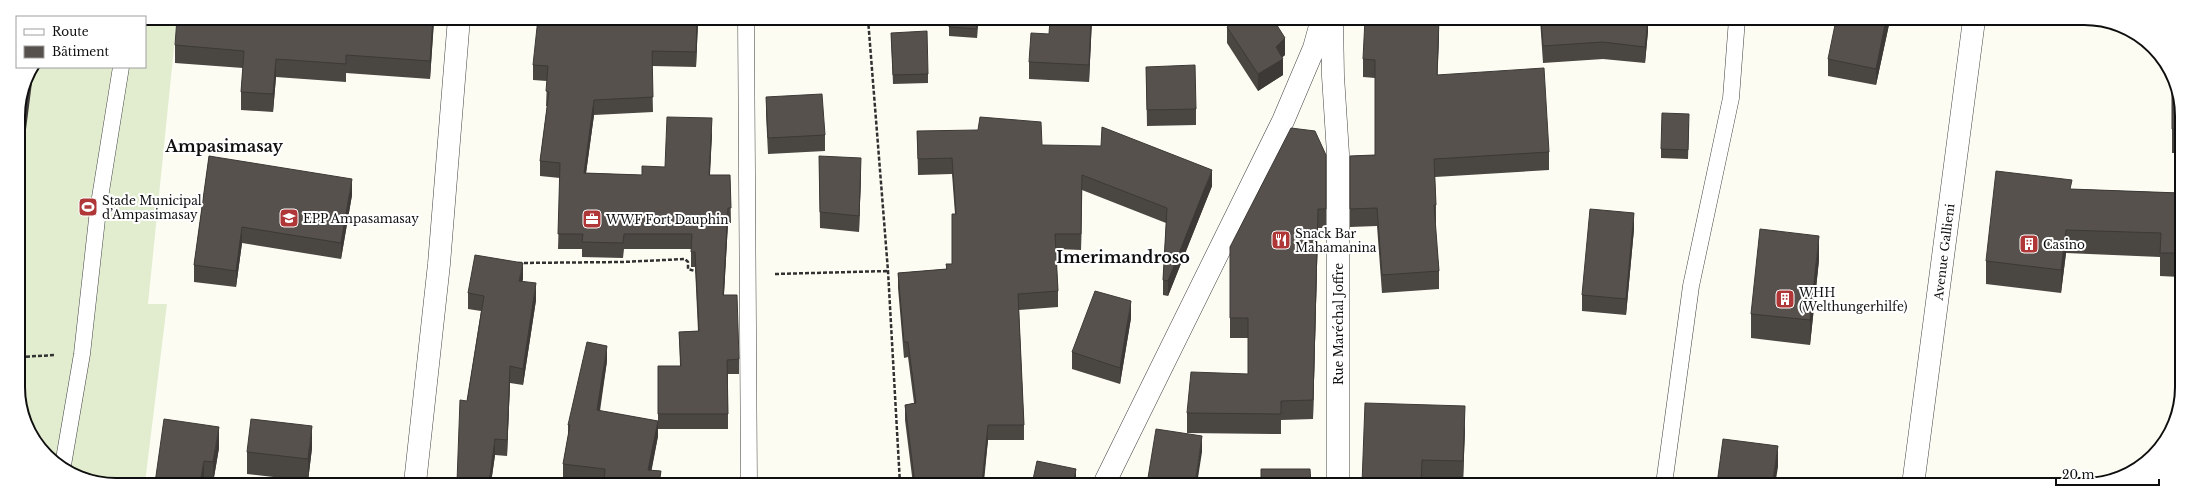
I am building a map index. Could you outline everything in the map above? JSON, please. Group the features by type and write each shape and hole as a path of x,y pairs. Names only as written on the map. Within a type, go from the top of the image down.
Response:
{"street":[{"path":"416,478 439,264 458,25"},
{"path":"1107,478 1283,120 1314,48 1320,25"},
{"name":"Rue Maréchal Joffre","path":"1332,25 1333,76 1338,154 1338,478"},
{"name":"Avenue Gallieni","path":"1914,478 1973,25"}],"lane":[{"path":"746,25 749,478"},
{"path":"1665,478 1690,286 1731,98 1737,25"},
{"path":"64,462 82,354 98,210 121,68"}],"path":[{"path":"868,25 888,271 900,478"},
{"path":"517,263 623,262 685,259 688,262 688,269 702,272"},
{"path":"748,274 888,271"},
{"path":"25,357 82,354"}],"green space":[{"name":"Stade Municipal d’Ampasimasay","path":"146,25 176,25 148,304 167,304 146,478 110,478 92,475 70,466 60,459 44,443 37,433 30,417 26,399 25,110 28,92 38,68 146,68"}],"building":[{"path":"176,25 433,25 430,61 346,55 346,64 276,59 273,94 241,92 244,51 175,45"},
{"path":"537,25 697,25 696,52 652,51 653,97 594,100 584,173 642,175 642,166 665,167 667,117 712,118 709,175 730,175 731,208 728,208 723,295 737,295 739,359 727,360 728,414 658,414 658,366 681,366 679,332 699,331 695,252 691,252 692,234 624,234 623,243 582,242 583,234 558,234 560,163 540,161 549,92 546,91 548,66 533,65"},
{"path":"949,25 977,25 977,29 949,27"},
{"path":"1050,25 1091,25 1089,65 1029,62 1031,33 1049,34"},
{"path":"1230,25 1277,25 1285,38 1276,47 1283,59 1258,74 1227,27"},
{"path":"1365,25 1439,25 1437,75 1544,68 1549,152 1434,159 1436,205 1434,205 1439,271 1382,275 1377,208 1350,209 1350,156 1375,155 1375,60 1363,59"},
{"path":"1541,25 1647,25 1645,47 1603,42 1543,46"},
{"path":"1835,25 1885,25 1876,69 1828,59"},
{"path":"927,31 928,74 893,75 891,33"},
{"path":"1195,65 1196,109 1147,110 1146,67"},
{"path":"822,94 825,135 768,138 766,97"},
{"path":"2172,94 2175,129 2172,129"},
{"path":"1662,113 1689,114 1688,150 1661,149"},
{"path":"980,117 1041,122 1042,145 1101,146 1102,127 1212,170 1168,281 1163,280 1167,208 1082,175 1081,234 1055,234 1058,291 1018,294 1024,425 988,425 982,478 914,478 905,405 916,403 908,342 904,342 898,273 947,269 946,264 952,264 952,214 956,214 952,158 918,159 917,131 978,130"},
{"path":"1291,128 1315,131 1326,155 1326,209 1318,209 1313,400 1281,401 1281,414 1187,413 1191,372 1248,374 1248,318 1230,318 1230,247"},
{"path":"209,156 352,179 341,243 242,227 236,271 194,265"},
{"path":"819,156 861,158 859,216 820,212"},
{"path":"1996,171 2072,180 2070,189 2175,193 2175,253 2160,253 2161,233 2066,230 2061,270 1986,261"},
{"path":"1590,209 1634,213 1626,299 1582,295"},
{"name":"WHH (Welthungerhilfe)","path":"1760,229 1819,236 1810,320 1751,314"},
{"path":"475,255 523,263 519,281 536,283 523,369 510,366 507,440 495,439 490,478 457,478 460,400 467,401 484,296 468,293"},
{"path":"1095,291 1131,301 1120,368 1072,352"},
{"path":"587,342 607,346 597,410 658,421 648,470 661,471 660,478 604,478 605,469 563,464 570,425 568,425"},
{"path":"1365,403 1465,406 1463,461 1422,460 1421,478 1362,478"},
{"path":"164,419 219,427 213,462 204,461 201,478 156,478"},
{"path":"251,419 312,426 308,459 247,452"},
{"path":"1156,429 1202,436 1196,478 1148,478"},
{"path":"1723,439 1778,446 1773,478 1718,478"},
{"path":"1037,461 1076,469 1074,478 1033,478"},
{"path":"1261,469 1310,469 1311,478 1261,478"}],"place":[{"name":"Stade Municipal d’Ampasimasay","path":"88,207"},
{"name":"EPP Ampasamasay","path":"289,218"},
{"name":"WWF Fort Dauphin","path":"592,219"},
{"name":"Snack Bar Mahamanina","path":"1281,240"},
{"name":"Casino","path":"2029,244"},
{"name":"WHH (Welthungerhilfe)","path":"1785,299"}],"district":[{"name":"Ampasimasay","path":"224,146"},
{"name":"Imerimandroso","path":"1123,257"}]}
